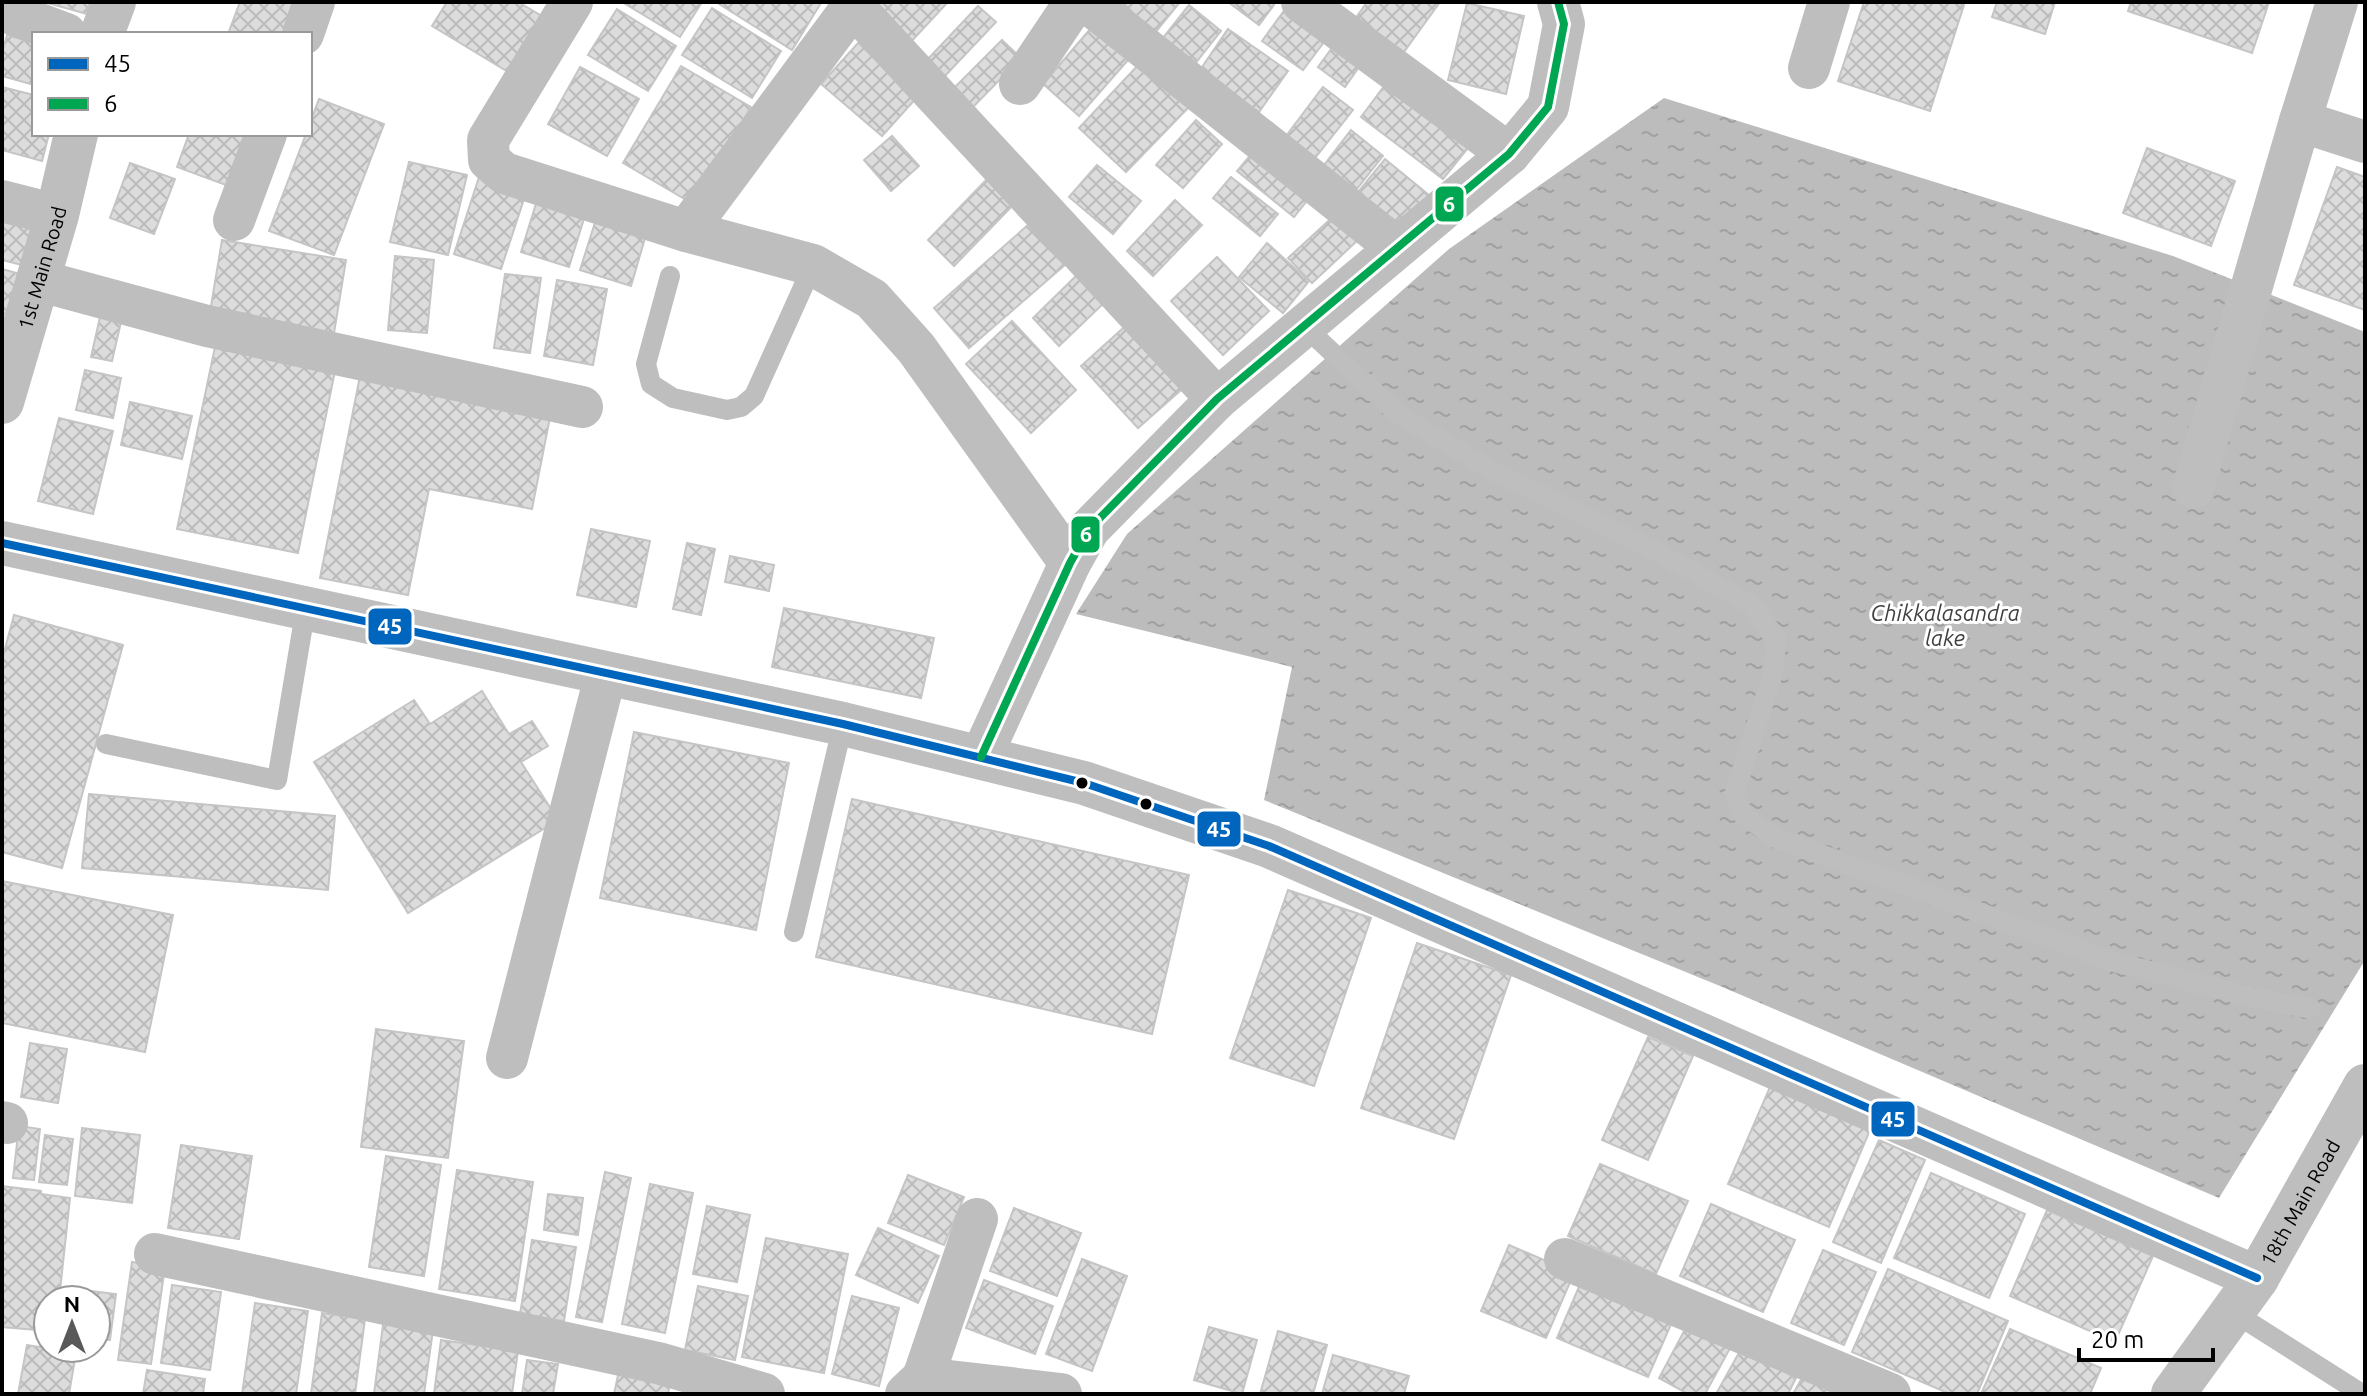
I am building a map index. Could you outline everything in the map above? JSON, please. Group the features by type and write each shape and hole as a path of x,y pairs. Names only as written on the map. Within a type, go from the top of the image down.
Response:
{"street":[{"path":"103,32 114,2"},
{"path":"304,32 314,2"},
{"path":"572,2 488,140 489,160 504,173 686,231 813,265 872,299 916,348 1070,563"},
{"path":"1020,84 1075,2"},
{"path":"1087,2 1396,247"},
{"path":"1302,2 1509,154"},
{"path":"981,757 1070,563 1089,529 1217,399 1509,154 1548,107 1564,24 1558,2"},
{"path":"1809,68 1829,2"},
{"path":"2193,488 2337,2"},
{"path":"686,231 854,4 1217,399"},
{"path":"2,10 61,32"},
{"path":"2300,121 2365,142"},
{"name":"1st Main Road","path":"4,384 57,215 76,136"},
{"path":"234,220 265,136"},
{"path":"2,201 57,215"},
{"path":"37,280 207,326 582,407"},
{"path":"2,543 843,724 1084,783 1269,846 2245,1295"},
{"path":"507,1058 606,673"},
{"name":"18th Main Road","path":"2174,1394 2245,1295 2365,1086"},
{"path":"977,1219 914,1386 1061,1394"},
{"path":"155,1254 658,1363 764,1394"},
{"path":"1565,1259 1890,1394"}],"lane":[{"path":"670,276 646,364 651,384 673,398 727,410 741,407 754,396 813,265"},
{"path":"1304,326 1399,415 1493,471 1635,540 1751,604 1776,638 1774,670 1735,792 1743,815 1776,838 2118,963 2311,1009"},
{"path":"106,744 277,780 306,607"},
{"path":"794,932 843,724"},
{"path":"2245,1295 2362,1394"}],"water":[{"name":"Chikkalasandra lake","path":"1664,98 2173,256 2365,332 2365,960 2219,1198 1720,986 1264,800 1292,667 1076,614 1127,534 1449,249"}],"building":[{"path":"44,2 90,2 87,14"},
{"path":"240,2 306,2 295,32 229,32"},
{"path":"447,2 518,2 547,19 513,75 432,26"},
{"path":"622,2 702,2 680,37"},
{"path":"716,2 820,2 821,3 792,50"},
{"path":"876,2 948,2 909,44"},
{"path":"1113,2 1180,2 1154,34"},
{"path":"1228,2 1270,2 1274,5 1259,25"},
{"path":"1367,2 1440,2 1401,56 1353,22"},
{"path":"1864,2 1955,2 1964,5 1930,111 1838,81"},
{"path":"1997,2 2055,2 2045,34 1992,17"},
{"path":"2131,2 2269,2 2252,53 2128,11"},
{"path":"1467,3 1524,16 1506,94 1448,80"},
{"path":"1189,5 1221,31 1194,65 1162,39"},
{"path":"978,6 996,22 943,78 926,61"},
{"path":"712,8 781,51 752,98 682,55"},
{"path":"1286,8 1327,38 1303,70 1262,41"},
{"path":"617,9 676,46 648,91 588,55"},
{"path":"1098,20 1135,52 1079,116 1043,84"},
{"path":"1228,29 1288,71 1259,112 1200,70"},
{"path":"7,35 32,42 32,84 2,76 2,53"},
{"path":"1002,40 1021,58 971,109 952,90"},
{"path":"859,42 919,95 882,136 821,84"},
{"path":"1332,48 1359,67 1345,87 1318,67"},
{"path":"1141,62 1189,107 1126,172 1079,128"},
{"path":"681,66 751,107 693,204 623,163"},
{"path":"580,67 639,99 607,156 548,124"},
{"path":"1385,85 1468,148 1443,179 1361,117"},
{"path":"2,87 32,94 32,136 48,136 42,161 2,150"},
{"path":"1323,87 1353,110 1315,158 1286,136"},
{"path":"319,99 384,124 334,255 269,231 305,136 312,136 312,118"},
{"path":"1196,120 1222,144 1183,188 1156,165"},
{"path":"1351,130 1383,156 1356,190 1324,165"},
{"path":"188,136 254,136 234,188 177,167"},
{"path":"892,136 919,166 891,191 864,160"},
{"path":"2147,148 2235,181 2211,246 2123,213"},
{"path":"1253,152 1310,197 1294,217 1237,171"},
{"path":"1385,159 1430,196 1402,229 1358,192"},
{"path":"409,162 467,175 448,255 390,242"},
{"path":"130,163 175,179 154,234 110,218"},
{"path":"1097,165 1141,201 1113,234 1069,197"},
{"path":"2337,167 2365,177 2365,310 2294,285"},
{"path":"480,174 527,190 501,269 454,254"},
{"path":"990,176 1017,201 954,266 928,240"},
{"path":"1231,177 1278,214 1260,236 1213,198"},
{"path":"539,194 587,209 569,267 521,252"},
{"path":"1175,200 1202,225 1153,276 1127,251"},
{"path":"598,213 648,228 631,286 580,270"},
{"path":"1335,215 1358,240 1312,283 1288,258"},
{"path":"2,221 32,229 22,265 2,260"},
{"path":"1029,224 1065,265 969,348 934,308"},
{"path":"222,240 346,260 334,333 210,312"},
{"path":"1267,243 1309,281 1283,313 1239,277"},
{"path":"395,256 434,260 427,333 388,330"},
{"path":"1217,257 1269,311 1223,355 1171,301"},
{"path":"2,269 20,274 10,315 2,313"},
{"path":"1079,273 1106,301 1059,346 1033,318"},
{"path":"505,274 541,278 530,353 494,348"},
{"path":"557,280 607,289 593,365 544,356"},
{"path":"100,317 121,322 112,361 91,357"},
{"path":"1012,321 1076,390 1031,433 966,364"},
{"path":"1131,321 1188,384 1138,428 1081,366"},
{"path":"215,347 335,371 298,553 177,529"},
{"path":"85,370 121,378 113,418 76,410"},
{"path":"361,371 552,407 532,509 429,489 408,595 320,578"},
{"path":"130,402 192,416 182,459 121,445"},
{"path":"59,418 113,431 93,514 38,501"},
{"path":"591,529 650,541 636,607 577,595"},
{"path":"687,543 715,549 701,615 673,609"},
{"path":"730,556 774,565 769,591 725,582"},
{"path":"784,608 934,638 921,698 772,667"},
{"path":"14,615 123,645 62,868 2,852 2,660"},
{"path":"482,691 509,734 532,721 548,746 521,762 558,820 408,913 314,762 414,700 430,724"},
{"path":"634,732 789,763 756,930 600,898"},
{"path":"89,794 335,816 328,890 82,868"},
{"path":"852,799 1189,875 1152,1034 816,957"},
{"path":"2,881 173,915 145,1052 2,1023"},
{"path":"1288,890 1371,918 1314,1086 1230,1058"},
{"path":"1417,943 1511,975 1454,1139 1361,1108"},
{"path":"376,1029 464,1041 448,1158 361,1147"},
{"path":"1648,1037 1693,1056 1648,1160 1602,1140"},
{"path":"30,1043 67,1049 58,1103 21,1097"},
{"path":"1773,1080 1873,1123 1829,1227 1728,1184"},
{"path":"19,1126 40,1129 34,1180 13,1178"},
{"path":"82,1128 140,1135 132,1203 75,1196"},
{"path":"45,1135 73,1139 67,1185 39,1182"},
{"path":"1879,1140 1925,1160 1881,1263 1833,1242"},
{"path":"181,1145 252,1156 239,1239 168,1228"},
{"path":"386,1156 441,1165 424,1276 369,1267"},
{"path":"1600,1164 1688,1201 1656,1274 1568,1236"},
{"path":"457,1170 533,1182 515,1301 439,1289"},
{"path":"605,1172 631,1178 602,1322 576,1317"},
{"path":"1931,1173 2025,1214 1989,1298 1894,1258"},
{"path":"908,1175 964,1197 944,1245 888,1223"},
{"path":"650,1184 693,1193 665,1333 622,1324"},
{"path":"2,1186 70,1198 61,1284 32,1284 32,1330 2,1327"},
{"path":"548,1194 583,1198 578,1235 544,1230"},
{"path":"1711,1204 1795,1240 1763,1312 1680,1276"},
{"path":"707,1206 750,1215 737,1282 693,1274"},
{"path":"1014,1208 1081,1233 1057,1296 990,1271"},
{"path":"2047,1210 2153,1256 2115,1342 2010,1296"},
{"path":"878,1228 939,1256 918,1303 856,1275"},
{"path":"766,1238 848,1254 824,1373 742,1357"},
{"path":"532,1240 576,1247 564,1321 520,1314"},
{"path":"1509,1245 1574,1273 1546,1338 1481,1311"},
{"path":"1823,1250 1876,1272 1844,1345 1791,1323"},
{"path":"1082,1259 1127,1276 1092,1371 1046,1354"},
{"path":"132,1262 165,1267 151,1364 118,1360"},
{"path":"1888,1269 2008,1321 1977,1394 1950,1394 1852,1352"},
{"path":"984,1280 1053,1306 1035,1354 966,1328"},
{"path":"1581,1282 1672,1322 1648,1377 1557,1338"},
{"path":"172,1285 221,1292 210,1370 161,1363"},
{"path":"698,1286 748,1296 735,1360 685,1350"},
{"path":"112,1294 116,1294 112,1325"},
{"path":"852,1296 899,1308 879,1386 832,1374"},
{"path":"255,1303 308,1311 296,1394 242,1394"},
{"path":"322,1313 365,1319 355,1394 311,1394"},
{"path":"384,1317 434,1323 424,1394 374,1394"},
{"path":"1691,1318 1734,1341 1705,1394 1688,1394 1659,1378"},
{"path":"1209,1327 1257,1340 1242,1394 1194,1380"},
{"path":"2010,1329 2101,1368 2090,1394 1981,1394"},
{"path":"1278,1331 1327,1345 1313,1394 1260,1394"},
{"path":"441,1340 518,1351 512,1394 434,1394"},
{"path":"27,1345 32,1346 32,1364 74,1364 69,1394 18,1394"},
{"path":"1741,1349 1796,1378 1788,1394 1716,1394"},
{"path":"1333,1355 1409,1376 1404,1394 1322,1394"},
{"path":"527,1360 558,1364 553,1394 522,1394"},
{"path":"620,1366 671,1377 668,1394 614,1394"},
{"path":"147,1370 205,1379 203,1394 143,1394"},
{"path":"1803,1376 1836,1394 1793,1394"}],"transit line":[{"name":"6","path":"981,757 1070,563 1089,529 1217,399 1509,154 1548,107 1564,24 1558,2"},
{"name":"45","path":"2,543 843,724 1084,783 1269,846 2257,1278"}]}
